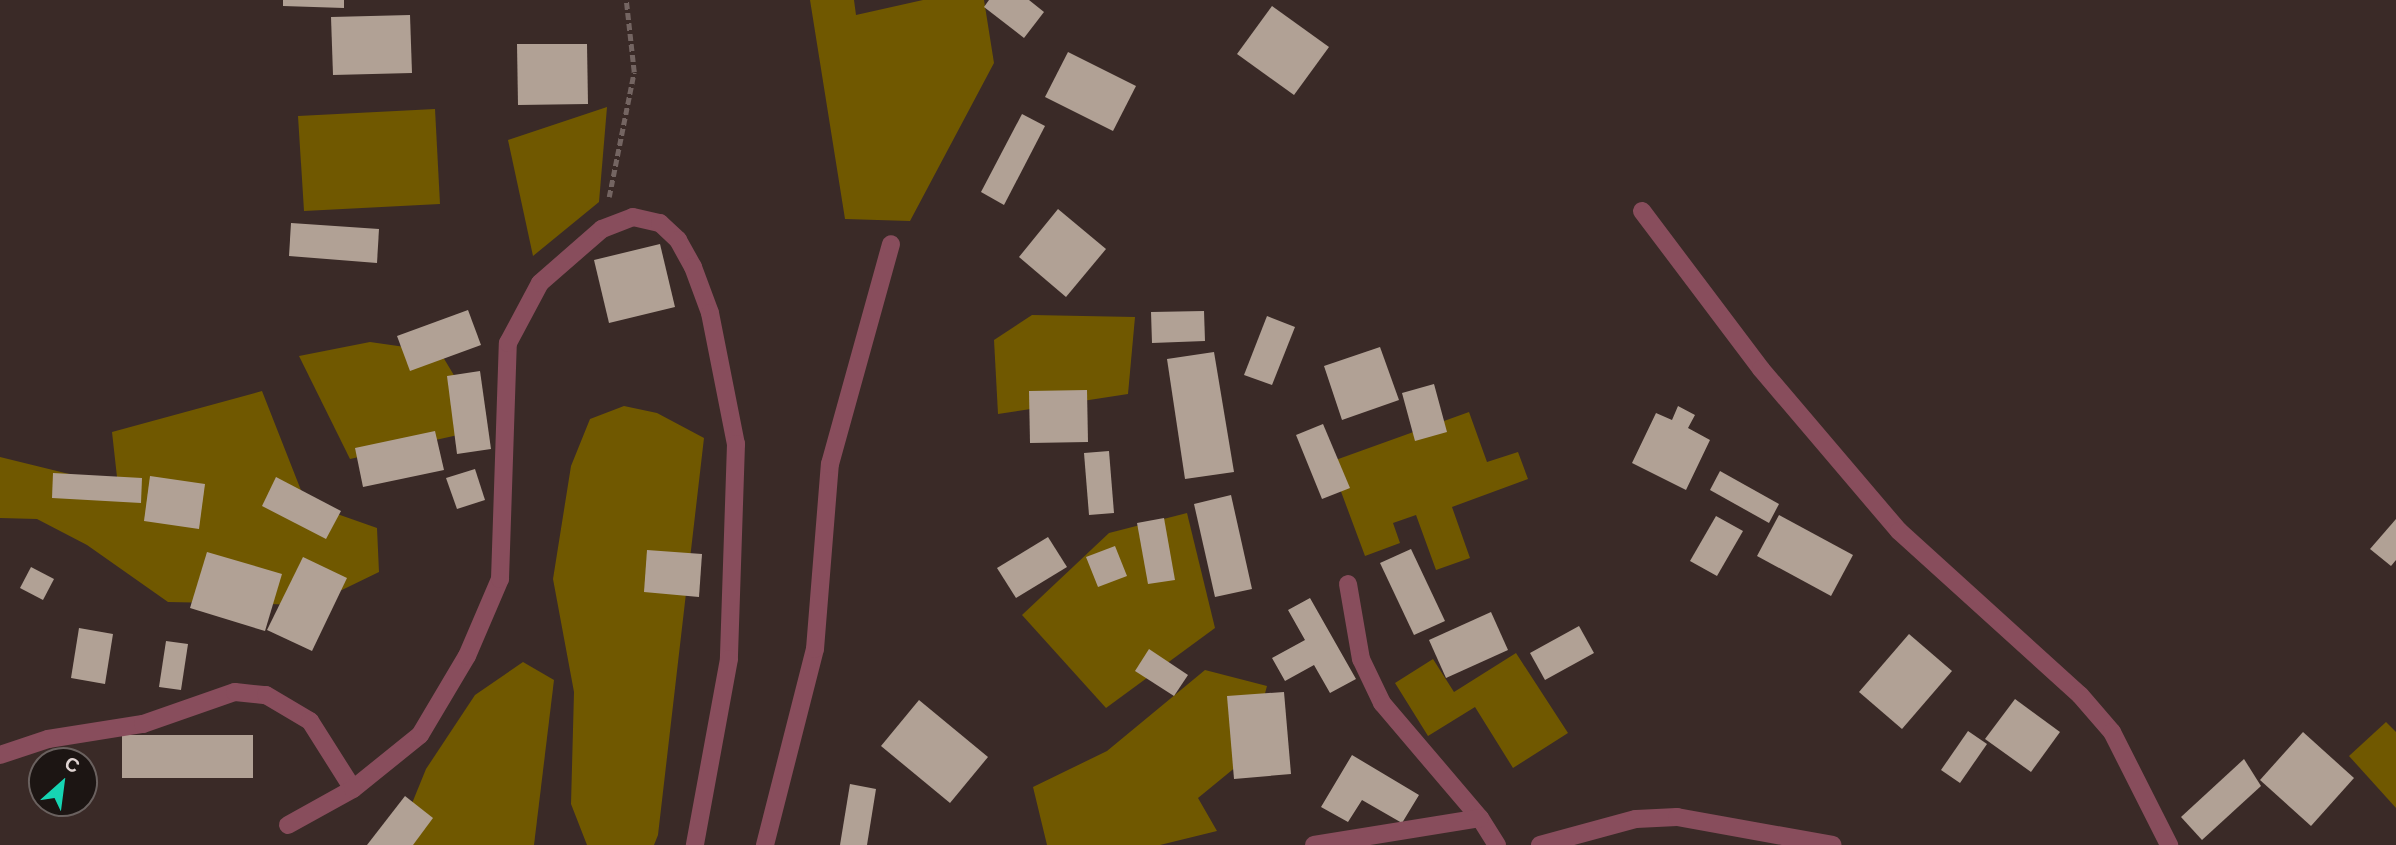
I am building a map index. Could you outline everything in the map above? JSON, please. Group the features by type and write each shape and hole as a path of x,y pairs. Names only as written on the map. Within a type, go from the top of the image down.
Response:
{"lane":[{"path":"1642,211 1761,369 1899,531 2080,695 2112,732 2169,845"},
{"path":"288,825 353,789 419,735 467,656 500,579 508,343 540,283 602,229 633,217 660,223 678,240 710,313 736,444 729,659 695,845"},
{"path":"765,845 815,649 830,464 891,244"},
{"path":"1348,584 1361,659 1382,703 1480,818 1497,845"},
{"path":"0,755 48,739 143,724 235,692 265,695 310,721 353,789"},
{"path":"1540,845 1636,819 1677,817 1832,845"},
{"path":"1314,845 1480,818"}],"path":[{"path":"602,229 634,72 626,0"}],"shaded area":[{"path":"810,0 854,0 856,15 923,0 984,0 994,63 910,221 845,219"},
{"path":"607,107 599,202 533,256 508,140"},
{"path":"435,109 440,204 304,211 298,116"},
{"path":"1032,315 1135,317 1128,394 998,414 994,340"},
{"path":"370,342 440,352 470,402 467,433 350,459 299,356"},
{"path":"262,391 306,503 377,528 379,572 311,605 168,602 87,545 37,519 0,518 0,457 118,486 112,432"},
{"path":"624,406 657,413 704,438 658,835 654,845 587,845 571,804 574,692 553,579 571,466 590,419"},
{"path":"1469,412 1487,462 1518,452 1528,479 1452,507 1470,558 1436,570 1416,515 1393,523 1400,543 1365,556 1330,462"},
{"path":"1187,513 1215,628 1106,708 1022,615 1109,533"},
{"path":"1516,653 1568,733 1513,768 1475,707 1428,736 1395,683 1433,659 1454,692"},
{"path":"523,662 554,680 534,845 395,845 426,769 475,695"},
{"path":"1205,670 1267,686 1248,757 1198,798 1217,831 1160,845 1047,845 1033,787 1107,751"},
{"path":"2386,722 2396,732 2396,808 2349,756"}],"building":[{"path":"283,0 344,0 344,8 283,6"},
{"path":"989,0 1029,0 1044,12 1024,38 984,7"},
{"path":"1272,6 1329,47 1294,95 1237,54"},
{"path":"410,15 412,73 333,75 331,17"},
{"path":"517,44 587,44 588,104 518,105"},
{"path":"1068,52 1136,86 1113,131 1045,97"},
{"path":"1022,114 1045,126 1004,205 981,192"},
{"path":"1058,209 1106,249 1066,297 1019,257"},
{"path":"291,223 379,229 377,263 289,256"},
{"path":"660,244 675,307 609,323 594,260"},
{"path":"468,310 481,345 410,371 397,336"},
{"path":"1204,311 1205,341 1152,343 1151,312"},
{"path":"1267,316 1295,327 1272,385 1244,375"},
{"path":"1380,347 1399,400 1342,420 1324,366"},
{"path":"1214,352 1234,472 1185,479 1167,359"},
{"path":"480,371 491,449 457,454 447,376"},
{"path":"1434,384 1447,432 1415,441 1402,393"},
{"path":"1087,390 1088,442 1030,443 1029,391"},
{"path":"1678,406 1695,415 1688,428 1710,440 1686,490 1632,463 1656,413 1672,420"},
{"path":"1323,424 1350,488 1322,499 1296,435"},
{"path":"435,431 444,470 363,487 355,448"},
{"path":"1109,451 1114,513 1089,515 1084,453"},
{"path":"475,469 485,500 457,509 446,478"},
{"path":"1720,471 1779,504 1769,523 1710,490"},
{"path":"53,473 142,478 141,503 52,498"},
{"path":"150,476 205,484 199,529 144,521"},
{"path":"276,477 341,511 326,539 262,506"},
{"path":"1231,495 1252,589 1215,597 1194,504"},
{"path":"1779,515 1853,555 1831,596 1757,556"},
{"path":"1716,516 1743,531 1717,576 1690,561"},
{"path":"1164,518 1175,580 1148,584 1137,523"},
{"path":"2396,519 2396,560 2391,566 2370,549"},
{"path":"1048,537 1067,567 1016,598 997,568"},
{"path":"1115,546 1127,576 1098,587 1086,557"},
{"path":"1411,549 1445,621 1414,635 1380,563"},
{"path":"647,550 702,554 699,597 644,592"},
{"path":"207,552 282,574 265,631 190,608"},
{"path":"303,557 347,578 312,651 267,630"},
{"path":"31,567 54,579 43,600 20,588"},
{"path":"1310,598 1356,679 1330,693 1314,665 1285,681 1272,658 1305,640 1288,610"},
{"path":"1491,612 1508,650 1446,678 1429,640"},
{"path":"1579,626 1594,653 1545,680 1530,653"},
{"path":"79,628 113,634 105,684 71,678"},
{"path":"1909,634 1952,671 1902,729 1859,692"},
{"path":"166,641 188,644 181,690 159,687"},
{"path":"1149,649 1188,675 1174,696 1135,671"},
{"path":"1284,692 1291,774 1234,779 1227,696"},
{"path":"2015,699 2060,732 2031,772 1985,739"},
{"path":"919,700 988,757 950,803 881,746"},
{"path":"1968,731 1987,744 1960,783 1941,770"},
{"path":"2303,732 2354,778 2311,826 2260,780"},
{"path":"122,735 253,735 253,778 122,778"},
{"path":"1352,755 1419,795 1402,823 1362,800 1348,822 1321,807"},
{"path":"2244,759 2261,786 2202,840 2181,817"},
{"path":"850,784 876,789 867,845 840,845"},
{"path":"405,796 433,818 413,845 367,845"}]}
